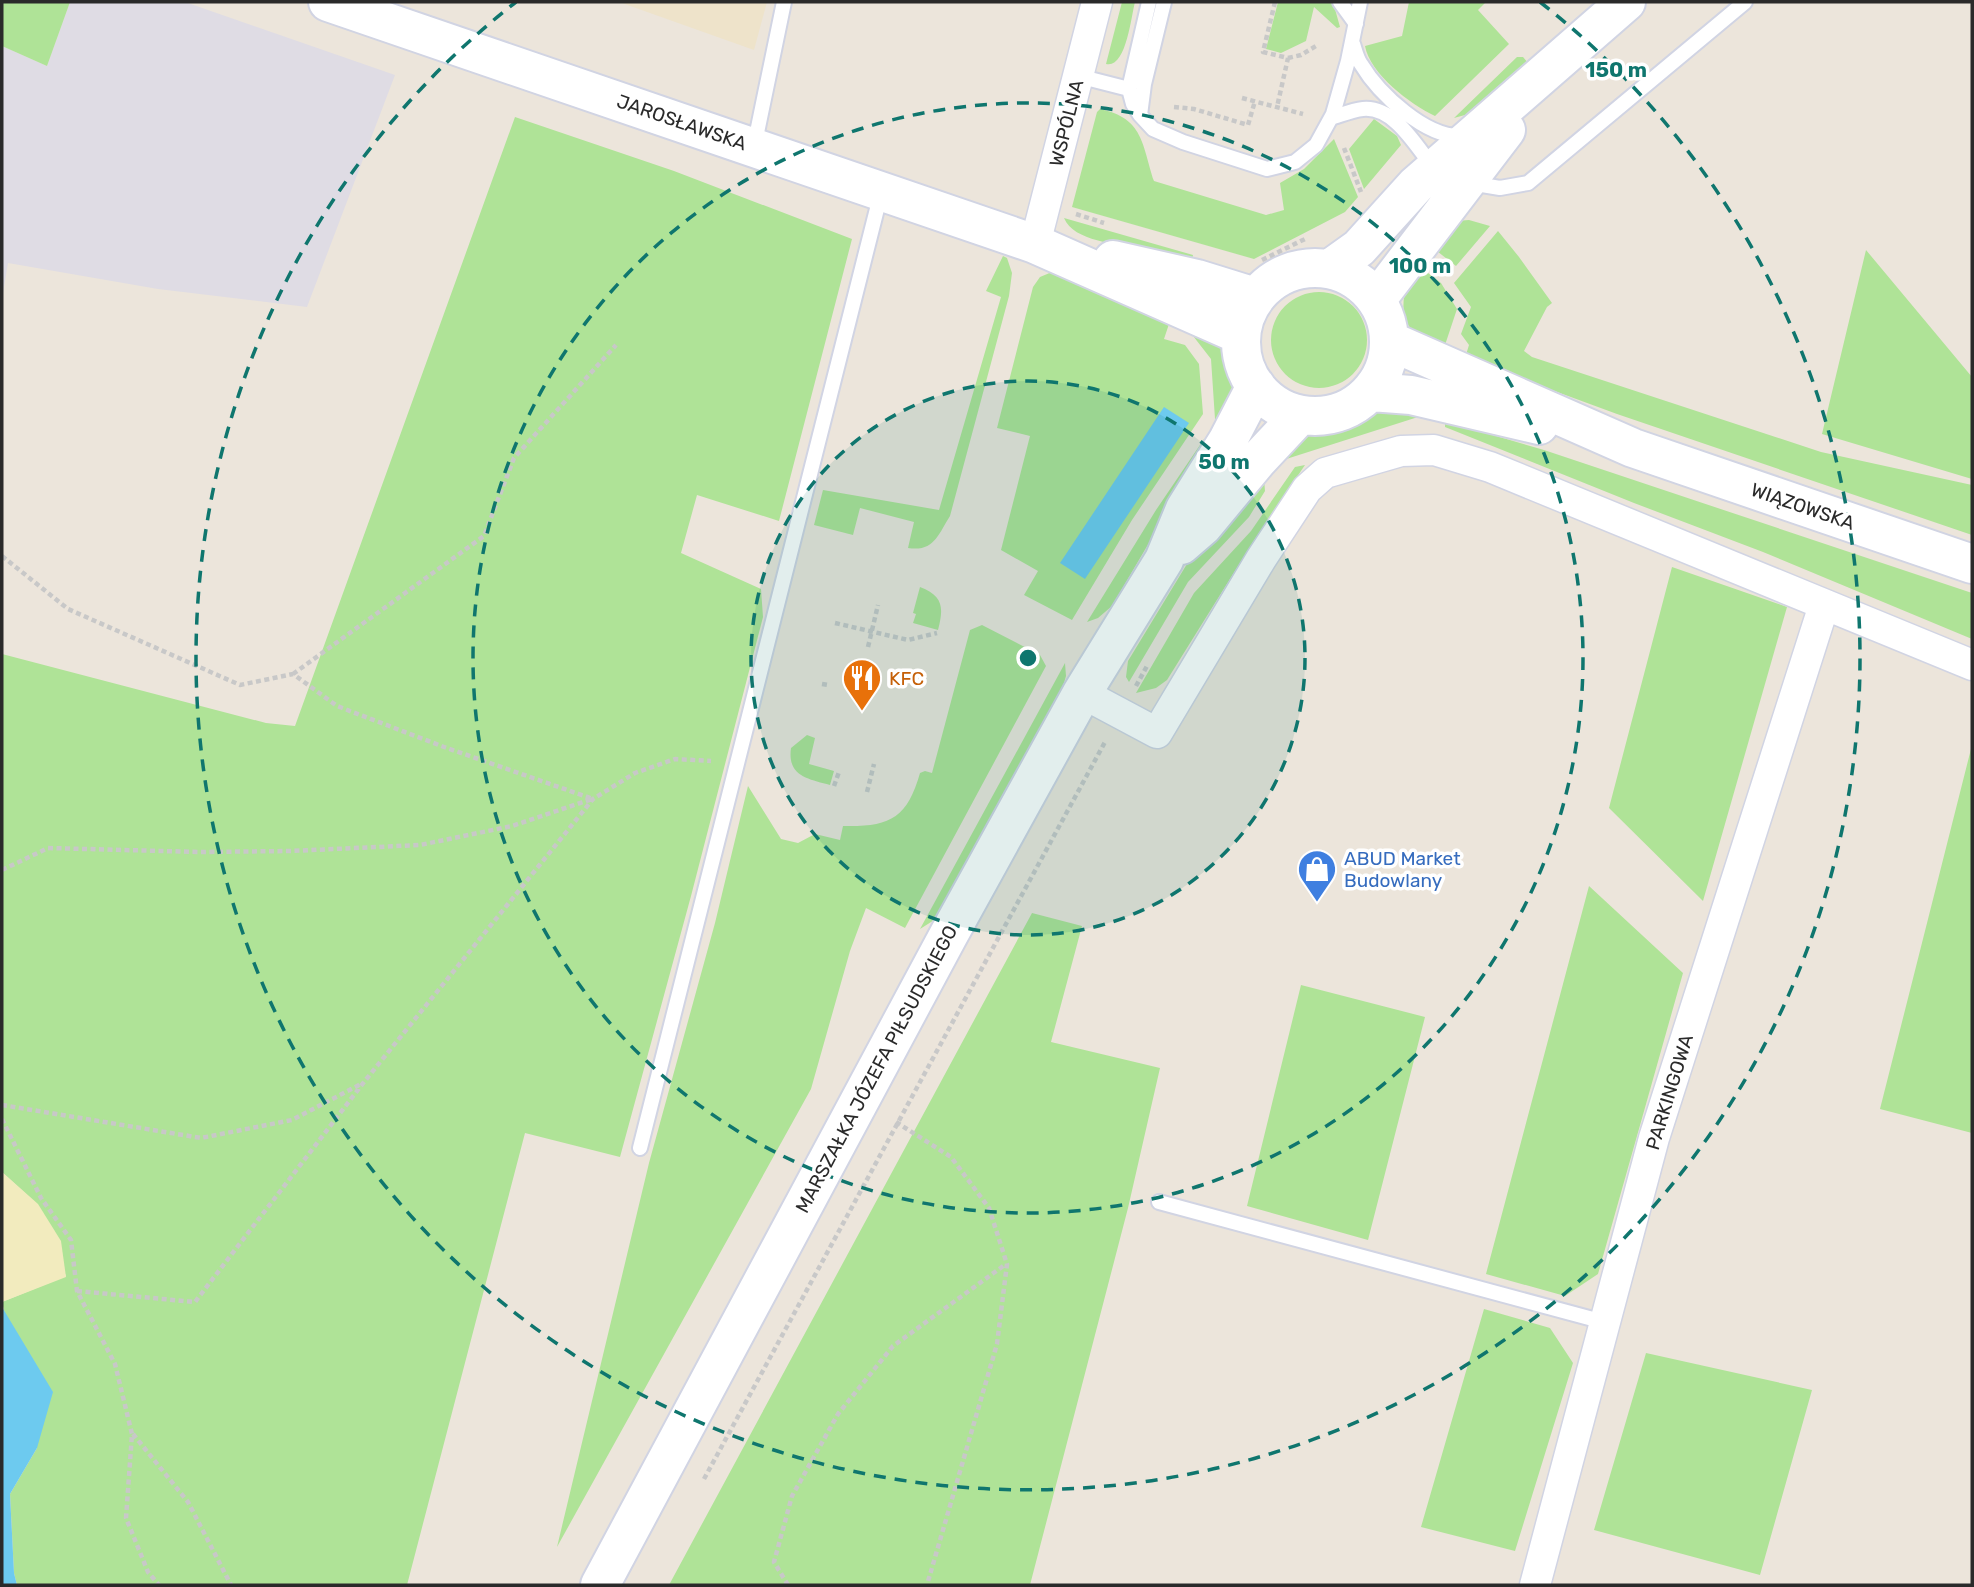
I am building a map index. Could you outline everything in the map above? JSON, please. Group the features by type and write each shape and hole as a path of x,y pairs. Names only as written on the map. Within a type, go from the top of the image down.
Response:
{"main road":[{"name":"JAROSŁAWSKA","path":"328,2 1035,244 1241,335"},
{"path":"1377,299 1473,136 1626,2"},
{"path":"1331,268 1359,248 1416,185 1450,176 1496,141 1585,39"},
{"name":"JAROSŁAWSKA","path":"1035,244 1197,279 1255,297"},
{"path":"1309,267 1331,268 1357,279 1377,299 1387,319 1390,341 1386,368 1371,392 1351,408 1326,416 1300,415 1276,407 1249,376 1242,356 1244,315 1255,297 1270,282 1288,272 1309,267"},
{"name":"WIĄZOWSKA","path":"1390,341 1633,448 1972,564"},
{"name":"MARSZAŁKA JÓZEFA PIŁSUDSKIEGO","path":"600,1585 1082,694 1164,560 1185,509 1228,440 1256,386"},
{"name":"WIĄZOWSKA","path":"1371,392 1424,398 1633,448"},
{"name":"MARSZAŁKA JÓZEFA PIŁSUDSKIEGO","path":"1164,560 1203,526 1257,461 1300,415"}],"street":[{"name":"WSPÓLNA","path":"1035,244 1097,2"},
{"path":"1082,694 1157,733 1261,559 1307,489 1325,473 1401,451 1434,450 1490,467 1972,665"},
{"name":"PARKINGOWA","path":"1535,1585 1654,1138 1824,605"}],"lane":[{"path":"754,147 785,2"},
{"path":"1136,91 1149,2"},
{"path":"1164,2 1133,104 1153,129 1165,135 1267,169 1295,162 1316,145 1331,118 1353,42 1360,2"},
{"path":"1340,2 1356,24"},
{"path":"1331,118 1364,108 1384,112 1450,176 1500,188 1528,183 1745,2"},
{"path":"1353,42 1360,63 1404,111 1430,130 1448,137 1473,136"},
{"path":"1078,76 1136,91"},
{"path":"640,1148 882,191"},
{"path":"1159,1202 1604,1322"}],"path":[{"path":"1275,2 1263,52 1287,58 1301,55 1316,46"},
{"path":"1277,107 1287,58"},
{"path":"1136,91 1167,107 1194,109 1248,125 1255,101"},
{"path":"1242,98 1304,114"},
{"path":"1343,144 1364,199"},
{"path":"2,556 68,609 240,685 293,674 484,536 514,458 616,345"},
{"path":"867,647 878,605"},
{"path":"835,622 908,640 937,633"},
{"path":"699,1488 1152,656"},
{"path":"293,674 337,706 593,799"},
{"path":"2,870 48,848 278,851 420,845 512,826 593,799 635,773 675,759 711,761 744,738"},
{"path":"867,792 874,764"},
{"path":"834,786 839,772"},
{"path":"77,1290 195,1302 364,1082 593,799"},
{"path":"2,1105 201,1138 292,1120 364,1082"},
{"path":"860,1100 951,1157 989,1208 1007,1264 997,1344 927,1585"},
{"path":"2,1119 41,1198 71,1240 77,1290 115,1364 132,1434 126,1518 148,1572 159,1585"},
{"path":"788,1585 775,1562 792,1496 838,1414 893,1346 1007,1264"},
{"path":"132,1434 188,1502 231,1585"}],"shaded area":[{"path":"70,2 185,2 395,75 307,307 158,289 8,263 2,299 2,46 47,66"},
{"path":"619,2 767,2 754,50"}],"green space":[{"path":"2,2 70,2 47,66 2,46"},
{"path":"1122,2 1135,2 1129,30 1118,59 1106,64"},
{"path":"1278,2 1333,2 1340,27 1337,28 1314,7 1306,41 1281,53 1266,49"},
{"path":"1409,2 1486,2 1478,10 1509,44 1435,116 1392,87 1368,57 1365,46 1402,36"},
{"path":"1517,57 1523,57 1529,64 1483,110 1454,118"},
{"path":"1100,109 1114,113 1133,126 1143,145 1154,181 1266,215 1284,210 1280,183 1304,169 1334,139 1358,197 1345,212 1254,259 1072,207"},
{"path":"515,117 674,171 852,239 779,521 697,495 681,553 761,589 763,617 620,1157 525,1133 407,1585 17,1585 10,1494 37,1448 2,1302 66,1276 37,1204 2,1172 2,654 266,723 295,726"},
{"path":"1374,119 1397,136 1401,145 1364,189 1349,149"},
{"path":"1064,218 1193,255 1192,260 1141,246 1140,249 1086,237 1069,226"},
{"path":"1469,220 1490,226 1456,266 1428,244 1456,221"},
{"path":"1498,231 1552,303 1547,307 1524,351 1532,357 1821,452 1972,485 1972,535 1617,414 1465,358 1469,345 1461,334 1471,307 1454,283"},
{"path":"1866,250 1972,377 1972,479 1822,434"},
{"path":"1003,256 1007,258 1012,273 1009,296 950,516 938,536 930,545 917,549 908,548 914,522 860,508 853,535 814,525 823,490 939,510 1001,297 986,291"},
{"path":"1415,263 1441,283 1457,309 1443,351 1417,335 1405,316 1404,298"},
{"path":"1052,272 1170,321 1164,339 1185,345 1199,364 1203,414 1132,520 1072,620 1024,595 1038,571 1001,550 1030,436 997,428 1033,287 1040,277"},
{"path":"1319,292 1337,296 1353,306 1363,322 1367,340 1363,358 1353,374 1337,384 1319,388 1301,384 1285,374 1275,358 1271,340 1275,322 1285,306 1301,296"},
{"path":"1190,332 1212,339 1222,350 1229,365 1232,389 1221,422 1215,419 1211,359"},
{"path":"1381,411 1420,414 1418,417 1280,461 1301,436 1340,430"},
{"path":"1445,421 1544,450 1972,593 1972,639 1763,552 1445,427"},
{"path":"1204,439 1208,442 1112,606 1098,618 1087,622 1156,510"},
{"path":"1305,465 1253,542 1167,680 1156,688 1136,693 1194,593 1251,531 1295,467"},
{"path":"1264,479 1265,491 1249,517 1188,582 1129,682 1126,677 1128,661 1190,559"},
{"path":"1672,567 1787,607 1703,901 1609,808"},
{"path":"920,587 933,594 940,603 938,630 913,623"},
{"path":"982,625 1040,655 1046,666 905,928 866,908 850,951 811,1089 557,1547 649,1163 715,923 748,786 781,839 798,843 815,834 840,840 843,826 873,825 894,817 909,801 920,773 932,773 970,630"},
{"path":"1065,663 1066,676 1061,693 939,917 920,929"},
{"path":"807,735 815,738 809,764 834,771 830,785 801,775 792,765 791,748"},
{"path":"1972,745 1972,1133 1880,1109"},
{"path":"1589,886 1683,973 1598,1274 1565,1296 1486,1274"},
{"path":"1032,913 1082,926 1051,1042 1160,1068 1128,1208 1030,1585 669,1585"},
{"path":"1301,985 1425,1017 1368,1240 1247,1206"},
{"path":"1484,1309 1550,1328 1573,1363 1515,1551 1421,1527"},
{"path":"1646,1353 1812,1390 1760,1575 1594,1530"}],"sand":[{"path":"2,1172 38,1204 61,1241 66,1277 2,1302"}],"water":[{"path":"1164,407 1189,423 1085,579 1060,563"},
{"path":"2,1307 53,1392 37,1448 10,1494 17,1585 2,1585"}],"place":[{"name":"KFC","path":"862,712"},
{"name":"ABUD Market Budowlany","path":"1317,903"}]}
